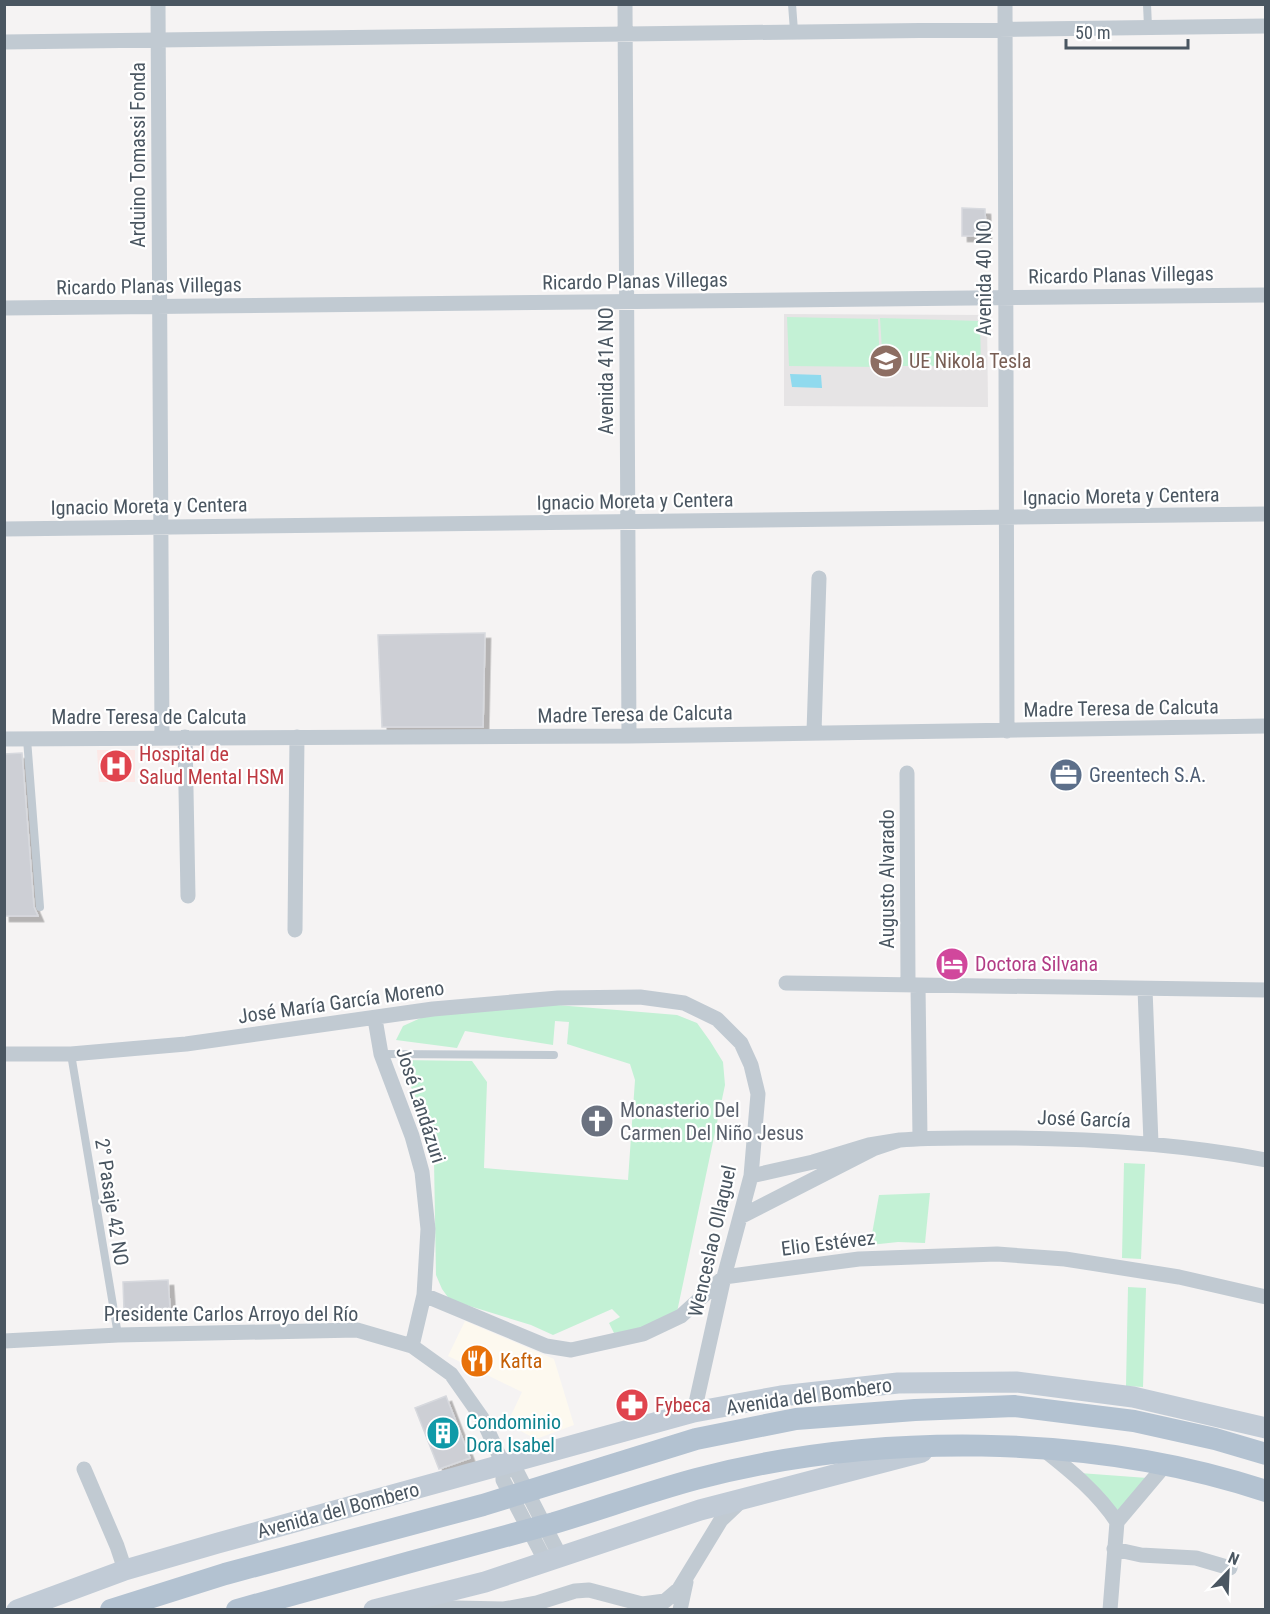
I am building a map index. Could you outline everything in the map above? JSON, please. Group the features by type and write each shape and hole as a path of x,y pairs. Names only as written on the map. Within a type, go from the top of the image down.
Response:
{"main road":[{"name":"Avenida del Bombero","path":"17,1610 125,1570 503,1464 694,1412 781,1396 898,1383 1016,1382 1133,1397 1266,1428"},
{"name":"Avenida del Bombero","path":"111,1610 225,1574 483,1505 696,1439 796,1419 915,1410 1014,1406 1134,1421 1215,1439 1266,1454"},
{"path":"379,1608 485,1582 672,1518 946,1446"},
{"path":"237,1610 594,1512 695,1479 834,1452 892,1447 946,1446 1043,1449 1166,1464 1266,1491"}],"street":[{"name":"Arduino Tomassi Fonda","path":"158,4 162,737"},
{"name":"Avenida 41A NO","path":"625,4 629,736"},
{"name":"Avenida 40 NO","path":"1005,4 1007,730"},
{"path":"4,42 1266,26"},
{"name":"Ricardo Planas Villegas","path":"4,308 1266,295"},
{"name":"Ignacio Moreta y Centera","path":"4,529 1266,514"},
{"path":"814,732 819,578"},
{"name":"Madre Teresa de Calcuta","path":"4,739 629,736 1266,726"},
{"path":"185,737 188,896"},
{"path":"295,930 297,737"},
{"name":"Augusto Alvarado","path":"907,773 920,1138"},
{"path":"786,983 1266,990"},
{"path":"1145,988 1151,1143"},
{"name":"José María García Moreno","path":"4,1054 71,1054 186,1044 433,1009 558,998 640,997 684,1003"},
{"name":"Wenceslao Ollaguel","path":"684,1003 717,1019 741,1043 751,1065 758,1094 751,1176 724,1277 694,1412"},
{"name":"José Landázuri","path":"375,1018 381,1054 412,1136 422,1172 428,1229 424,1295 412,1346"},
{"name":"José García","path":"751,1176 813,1162 869,1145 920,1138 1030,1138 1151,1143 1192,1147 1266,1160"},
{"name":"José García","path":"740,1217 873,1149 900,1140"},
{"name":"Elio Estévez","path":"724,1277 859,1259 997,1254 1065,1260 1179,1276 1266,1297"},
{"path":"424,1295 546,1346 571,1350 643,1334 681,1316 724,1277"},
{"name":"Presidente Carlos Arroyo del Río","path":"4,1341 118,1335 357,1330 412,1346 451,1374 482,1418 503,1464"},
{"path":"1043,1449 1086,1484 1118,1522"},
{"path":"503,1464 517,1472 553,1559"},
{"path":"1110,1610 1118,1522 1166,1464"},
{"path":"84,1469 125,1570"},
{"path":"379,1608 504,1610 537,1604 575,1591 589,1590 642,1604 665,1600 679,1589 721,1520 746,1497"},
{"path":"1114,1549 1141,1555 1197,1558 1230,1568"},
{"path":"680,1610 687,1577"},
{"path":"614,1596 633,1610"}],"lane":[{"path":"792,4 794,31"},
{"path":"1147,4 1148,27"},
{"path":"27,739 40,908"},
{"name":"2° Pasaje 42 NO","path":"71,1054 118,1335"},
{"path":"381,1054 554,1055"}],"shaded area":[{"name":"UE Nikola Tesla","path":"784,314 987,315 988,407 784,406"},
{"name":"Hospital de Salud Mental HSM","path":"97,750 135,750 135,782 99,782"},
{"path":"465,1321 554,1359 574,1425 536,1439 507,1424 522,1392 448,1356"}],"green space":[{"path":"787,317 878,319 880,367 789,366"},
{"path":"880,318 980,321 981,366 883,366"},
{"path":"545,1004 677,1015 697,1023 723,1062 725,1085 677,1312 639,1329 614,1333 609,1323 620,1317 612,1309 553,1335 531,1325 450,1300 436,1275 434,1161 423,1114 399,1060 472,1061 487,1082 484,1168 628,1180 635,1080 630,1064 567,1044 569,1022 555,1021 553,1045 465,1031 457,1048 396,1040 403,1026 425,1016"},
{"path":"1124,1163 1145,1164 1141,1259 1122,1258"},
{"path":"930,1193 925,1243 898,1242 870,1245 879,1195"},
{"path":"1128,1287 1146,1288 1143,1387 1126,1386"},
{"path":"1066,1472 1161,1479 1112,1523"}],"water":[{"path":"790,374 821,375 822,388 792,387"}],"building":[{"path":"962,208 985,209 986,236 962,236"},
{"path":"485,633 483,727 382,727 378,635"},
{"path":"22,753 34,907 38,916 4,916 4,754"},
{"path":"168,1280 170,1308 124,1311 123,1282"},
{"name":"Condominio Dora Isabel","path":"446,1396 470,1458 439,1469 415,1408"}],"place":[{"name":"UE Nikola Tesla","path":"886,361"},
{"name":"Hospital de Salud Mental HSM","path":"116,766"},
{"name":"Greentech S.A.","path":"1066,775"},
{"name":"Doctora Silvana","path":"952,964"},
{"name":"Monasterio Del Carmen Del Niño Jesus","path":"597,1121"},
{"name":"Kafta","path":"477,1361"},
{"name":"Fybeca","path":"632,1405"},
{"name":"Condominio Dora Isabel","path":"443,1433"}]}
